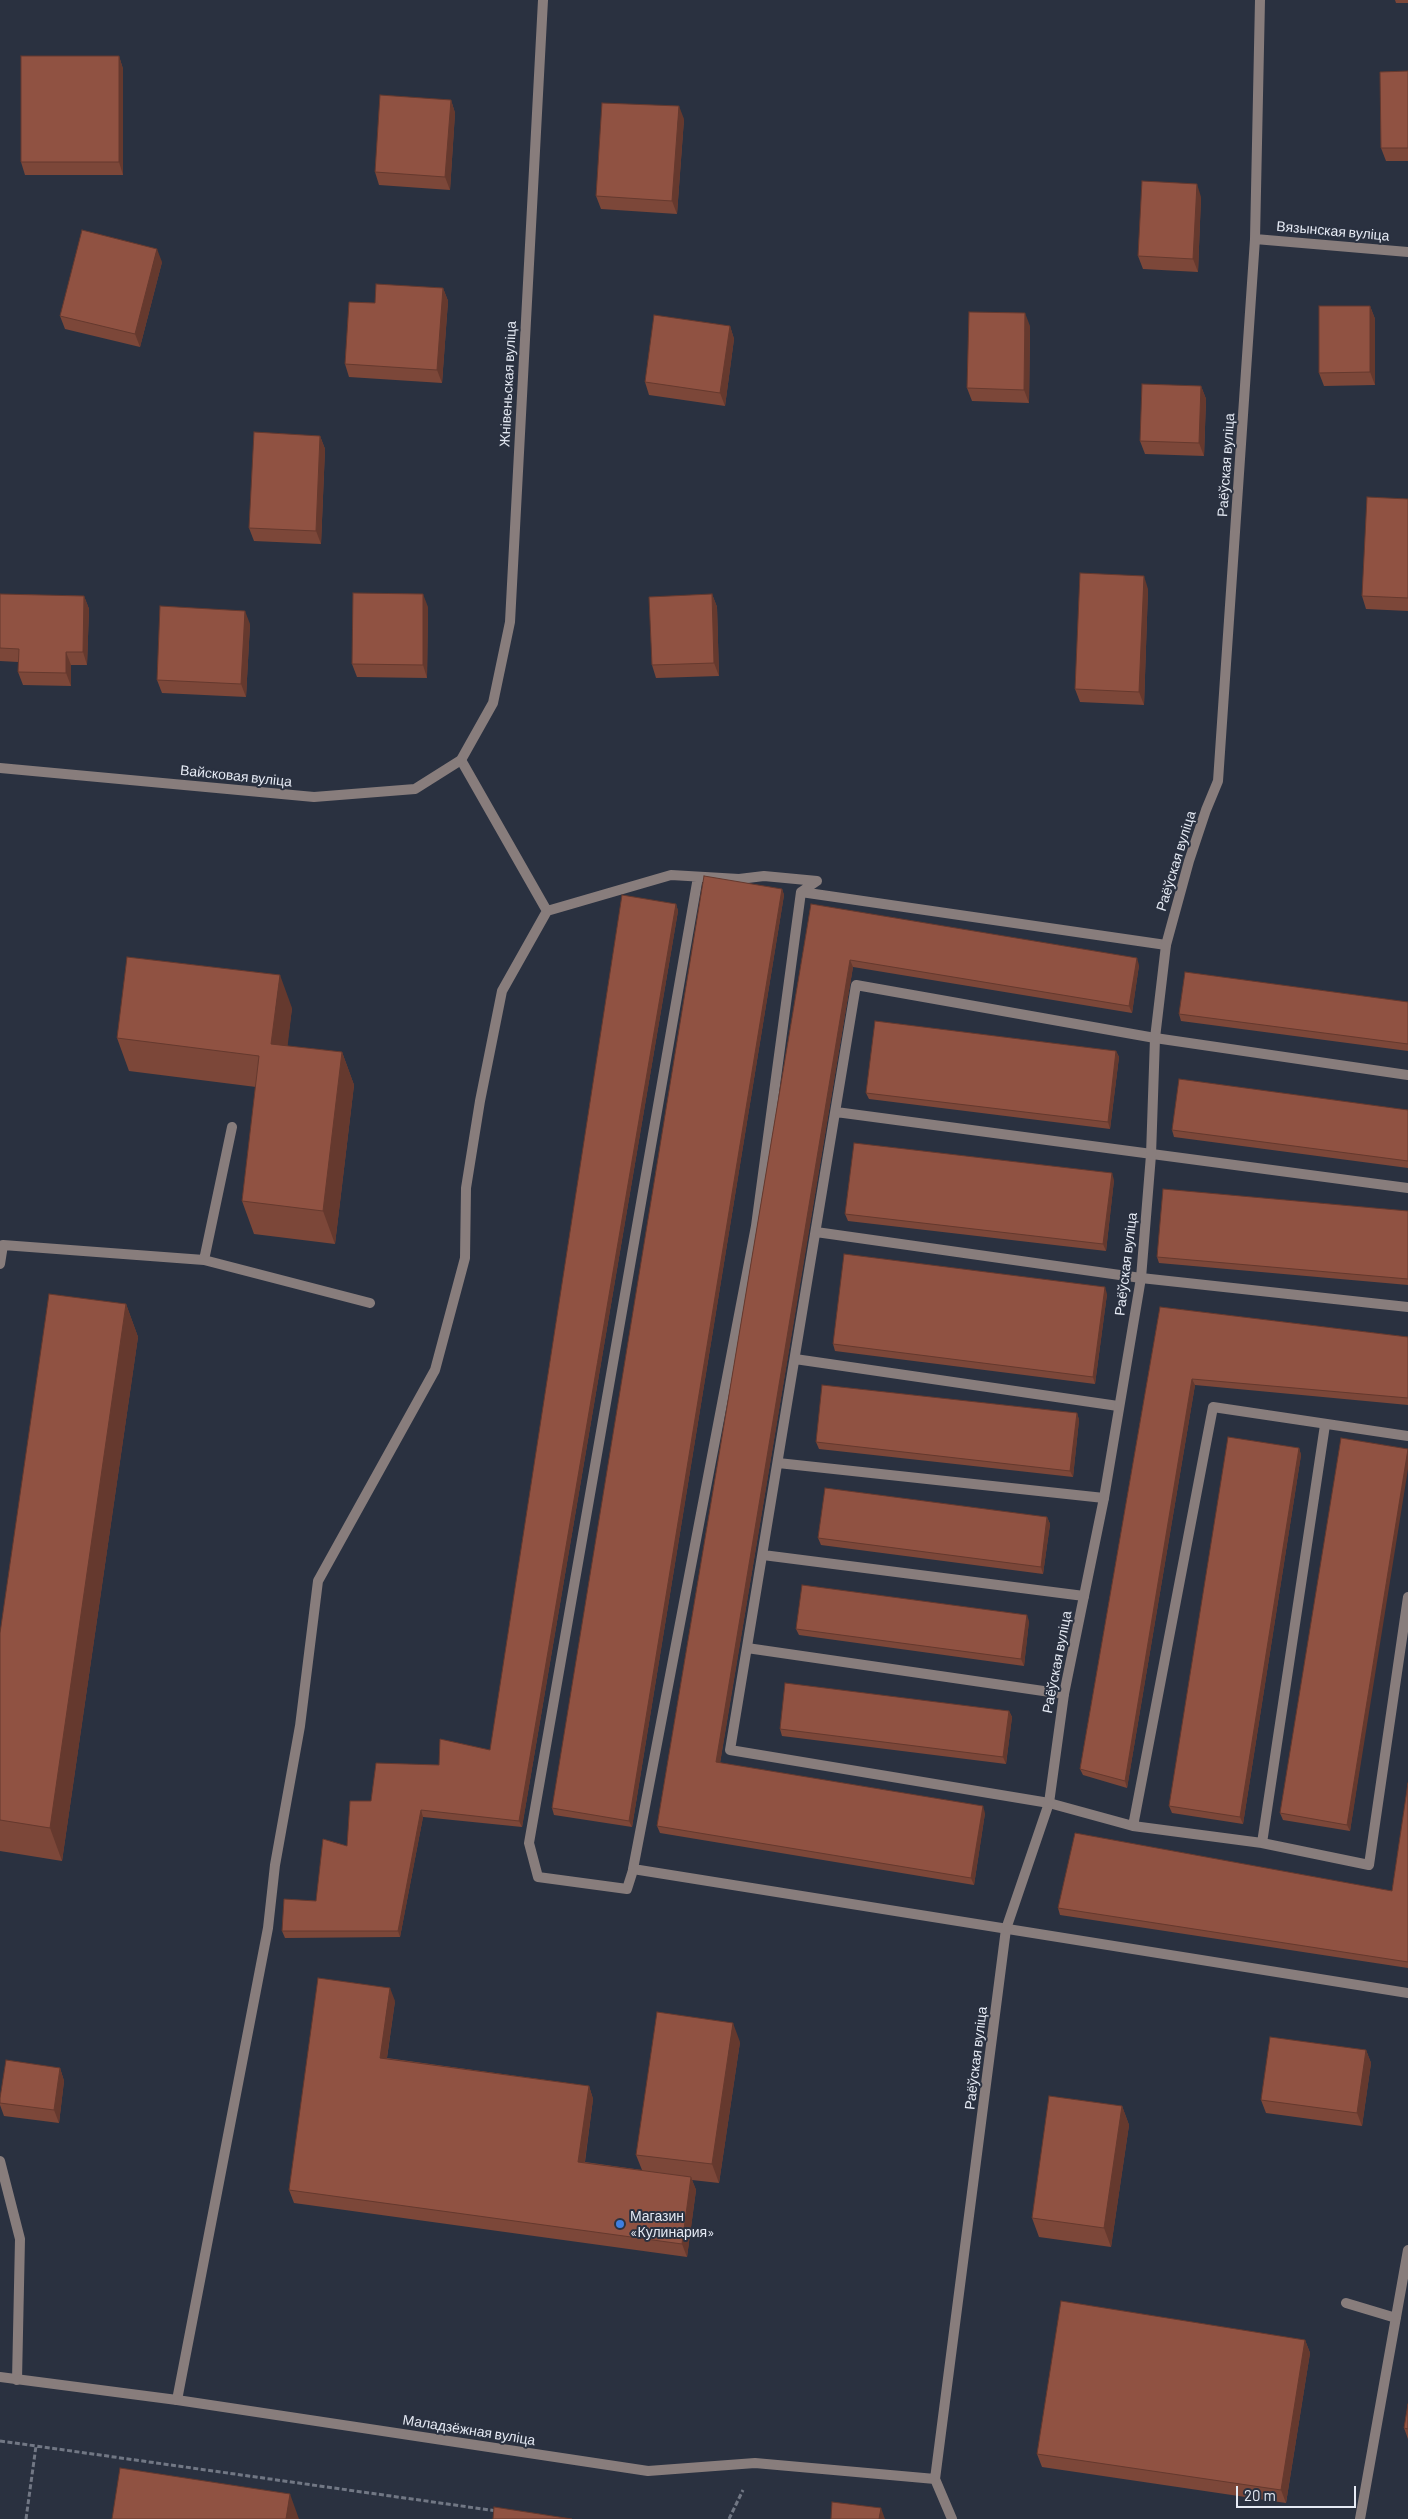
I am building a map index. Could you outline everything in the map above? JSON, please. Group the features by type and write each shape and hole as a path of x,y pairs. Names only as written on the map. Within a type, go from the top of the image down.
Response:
{"street":[{"name":"Жнівеньская вуліца","path":"461,760 493,703 510,622 542,0"},
{"name":"Раёўская вуліца","path":"935,2479 1006,1929 1049,1803 1064,1694 1104,1498 1141,1278 1152,1155 1155,1038 1166,945 1189,861 1218,781 1255,239 1260,0"},
{"name":"Вязынская вуліца","path":"1255,239 1408,252"},
{"name":"Вайсковая вуліца","path":"0,768 314,797 415,789 461,760"},
{"path":"461,760 547,911"},
{"path":"177,2400 268,1928 275,1865 300,1726 318,1581 435,1370 465,1258 466,1188 480,1101 502,991 547,911 670,875 739,879 764,876 817,881 801,892 756,1226 634,1867 627,1889 538,1877 529,1843 698,877"},
{"path":"801,892 1166,945"},
{"path":"1408,1075 1155,1038 856,985 730,1750 1049,1803 1133,1826 1262,1843 1369,1865 1408,1596"},
{"path":"836,1112 1408,1188"},
{"path":"204,1260 232,1127"},
{"path":"816,1232 1141,1278 1408,1307"},
{"path":"0,1264 1,1245 204,1260 370,1303"},
{"path":"795,1359 1118,1406"},
{"path":"1133,1826 1213,1407 1408,1436"},
{"path":"1262,1843 1324,1425"},
{"path":"778,1463 1104,1498"},
{"path":"763,1555 1084,1596"},
{"path":"747,1648 1064,1694"},
{"path":"634,1867 634,1869 1408,1993"},
{"path":"0,2161 20,2239 17,2380"},
{"path":"1360,2519 1408,2250"},
{"path":"1346,2303 1396,2318"},
{"name":"Маладзёжная вуліца","path":"0,2377 177,2400 648,2471 756,2463 935,2479"},
{"path":"935,2479 952,2519"}],"path":[{"path":"0,2441 503,2512"},
{"path":"26,2519 36,2446"}],"building":[{"path":"21,56 119,56 119,162 21,162"},
{"path":"1408,71 1408,148 1381,148 1380,72"},
{"path":"380,95 451,100 445,177 375,172"},
{"path":"602,103 679,106 672,201 596,196"},
{"path":"1142,181 1197,184 1193,259 1138,256"},
{"path":"82,230 157,249 135,334 60,316"},
{"path":"376,284 443,288 437,370 345,364 349,302 375,303"},
{"path":"1319,306 1370,306 1370,372 1319,373"},
{"path":"969,312 1025,313 1024,390 967,388"},
{"path":"654,315 730,326 720,393 645,382"},
{"path":"1142,384 1201,386 1199,443 1140,441"},
{"path":"254,432 320,436 316,531 249,528"},
{"path":"1367,497 1408,499 1408,598 1362,596"},
{"path":"1080,573 1144,576 1139,692 1075,689"},
{"path":"353,593 423,594 423,665 352,664"},
{"path":"0,594 84,596 83,652 66,652 66,673 18,672 19,649 0,648"},
{"path":"712,594 714,663 652,665 649,597"},
{"path":"160,606 245,611 241,684 157,680"},
{"path":"704,876 782,889 629,1821 552,1808"},
{"path":"622,895 676,904 519,1821 421,1810 398,1931 282,1931 284,1899 316,1901 323,1839 347,1846 350,1801 371,1801 376,1763 439,1765 440,1739 490,1750"},
{"path":"811,904 1137,958 1129,1006 850,960 716,1762 983,1806 971,1878 657,1826"},
{"path":"127,957 280,975 271,1044 342,1052 323,1211 242,1201 259,1056 117,1038"},
{"path":"1185,972 1408,1002 1408,1044 1179,1014"},
{"path":"875,1021 1116,1051 1108,1122 866,1093"},
{"path":"1179,1079 1408,1110 1408,1161 1172,1130"},
{"path":"854,1143 1112,1173 1103,1244 845,1214"},
{"path":"1163,1189 1408,1211 1408,1279 1157,1257"},
{"path":"844,1254 1105,1287 1093,1377 833,1344"},
{"path":"49,1294 126,1304 50,1828 0,1820 0,1633"},
{"path":"1160,1307 1408,1337 1408,1398 1192,1379 1125,1781 1080,1769"},
{"path":"822,1385 1077,1413 1070,1471 816,1442"},
{"path":"1228,1437 1299,1448 1240,1817 1169,1806"},
{"path":"1341,1438 1408,1449 1347,1825 1280,1813"},
{"path":"825,1488 1047,1517 1041,1567 818,1538"},
{"path":"802,1585 1027,1615 1021,1659 796,1629"},
{"path":"785,1683 1009,1711 1003,1757 780,1729"},
{"path":"1408,1783 1408,1962 1058,1908 1075,1833 1392,1891"},
{"path":"318,1978 390,1988 380,2058 589,2086 578,2162 691,2177 682,2244 289,2190"},
{"path":"657,2012 733,2023 712,2164 636,2155"},
{"path":"1270,2037 1366,2050 1357,2113 1261,2100"},
{"path":"6,2060 60,2068 54,2110 0,2103"},
{"path":"1049,2096 1122,2106 1104,2228 1032,2218"},
{"path":"1061,2301 1305,2340 1281,2490 1037,2454"},
{"path":"1408,2404 1408,2429 1404,2428"},
{"path":"120,2468 290,2494 286,2519 112,2519"},
{"path":"832,2502 881,2508 879,2519 831,2519"},
{"path":"494,2507 572,2519 493,2519"}],"place":[{"name":"Магазин «Кулинария»","path":"620,2224"}]}
